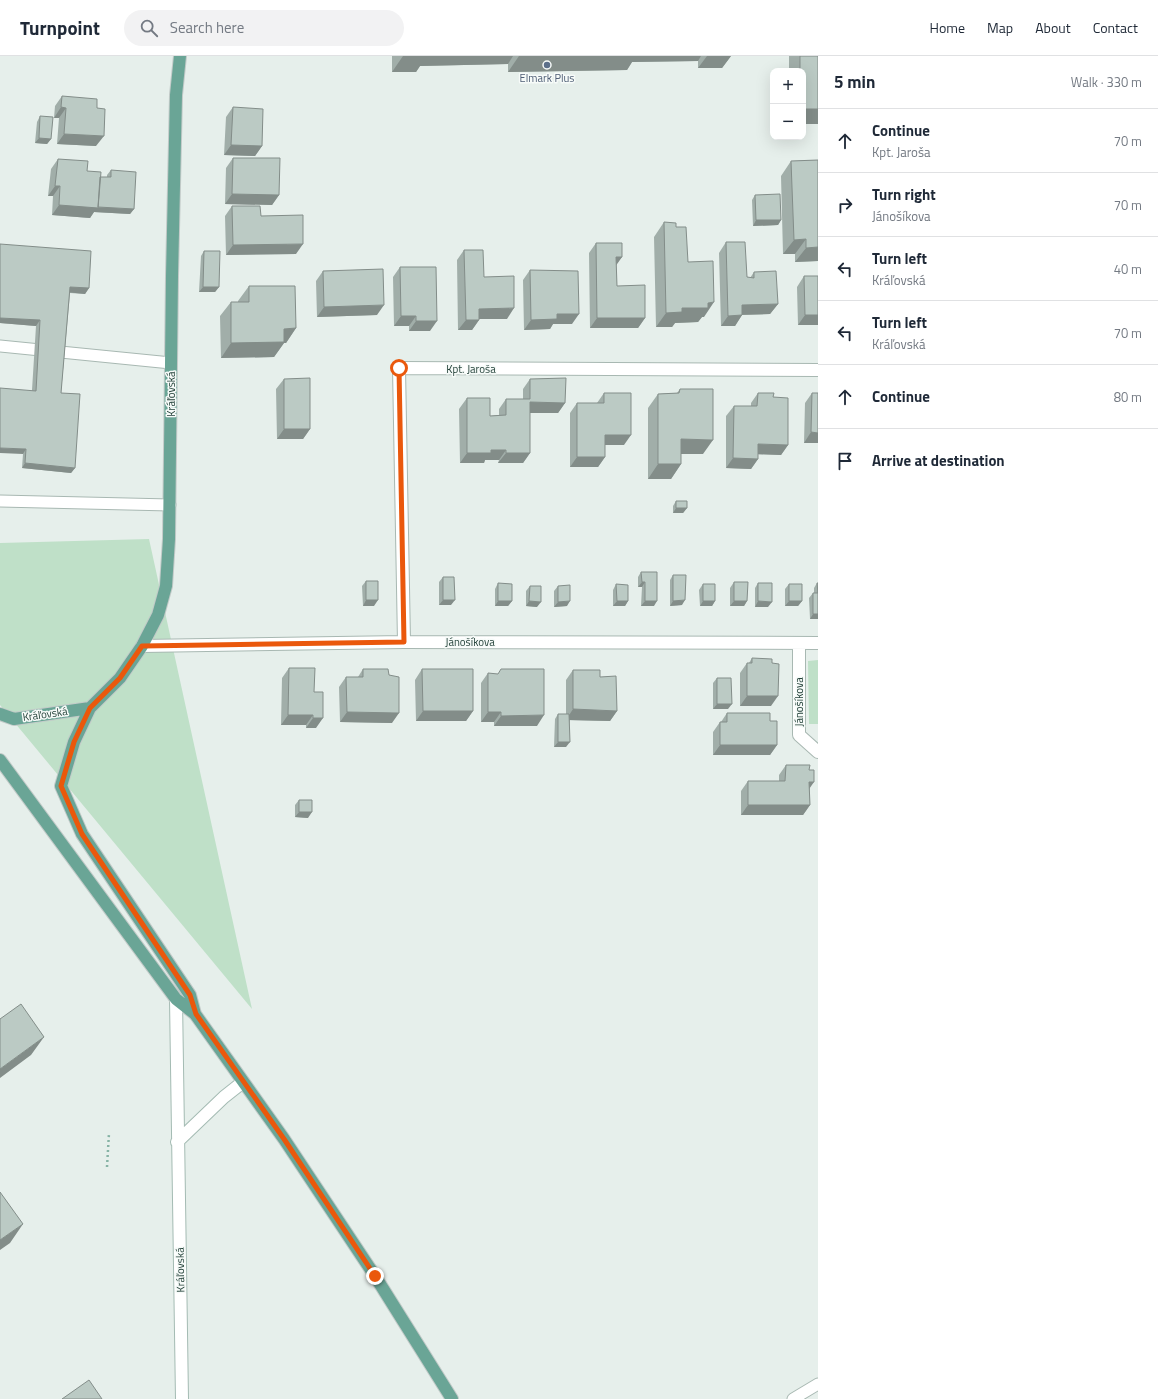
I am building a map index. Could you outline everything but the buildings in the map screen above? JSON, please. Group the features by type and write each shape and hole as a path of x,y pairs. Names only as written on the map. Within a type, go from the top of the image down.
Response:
{"main road":[{"name":"Kráľovská","path":"180,56 176,95 170,504 166,586 158,615 142,646 120,678 90,708 74,742 61,786 82,834 190,995 196,1014"},
{"name":"Kráľovská","path":"0,714 14,719 90,708"},
{"path":"0,760 176,999 196,1014 284,1139 375,1276 452,1399"}],"street":[{"name":"Kpt. Jaroša","path":"404,642 399,368 818,370"},
{"name":"Jánošíkova","path":"142,646 404,642 818,643"},
{"name":"Jánošíkova","path":"799,643 799,735 818,752"},
{"name":"Kráľovská","path":"176,999 182,1399"},
{"path":"177,1142 224,1097 243,1082"}],"lane":[{"path":"0,346 171,363"},
{"path":"0,502 170,504"},
{"path":"793,1399 818,1384"}],"path":[{"path":"107,1166 108,1132"}],"green space":[{"path":"149,539 252,1009 0,705 0,543"},
{"path":"818,660 818,724 809,724 808,661"}],"place":[{"name":"Elmark Plus","path":"547,65"}],"route":[{"path":"375,1276 284,1139 208,1034 196,1014 190,995 82,834 61,786 74,742 90,708 120,678 142,646 404,642 399,368"}]}
